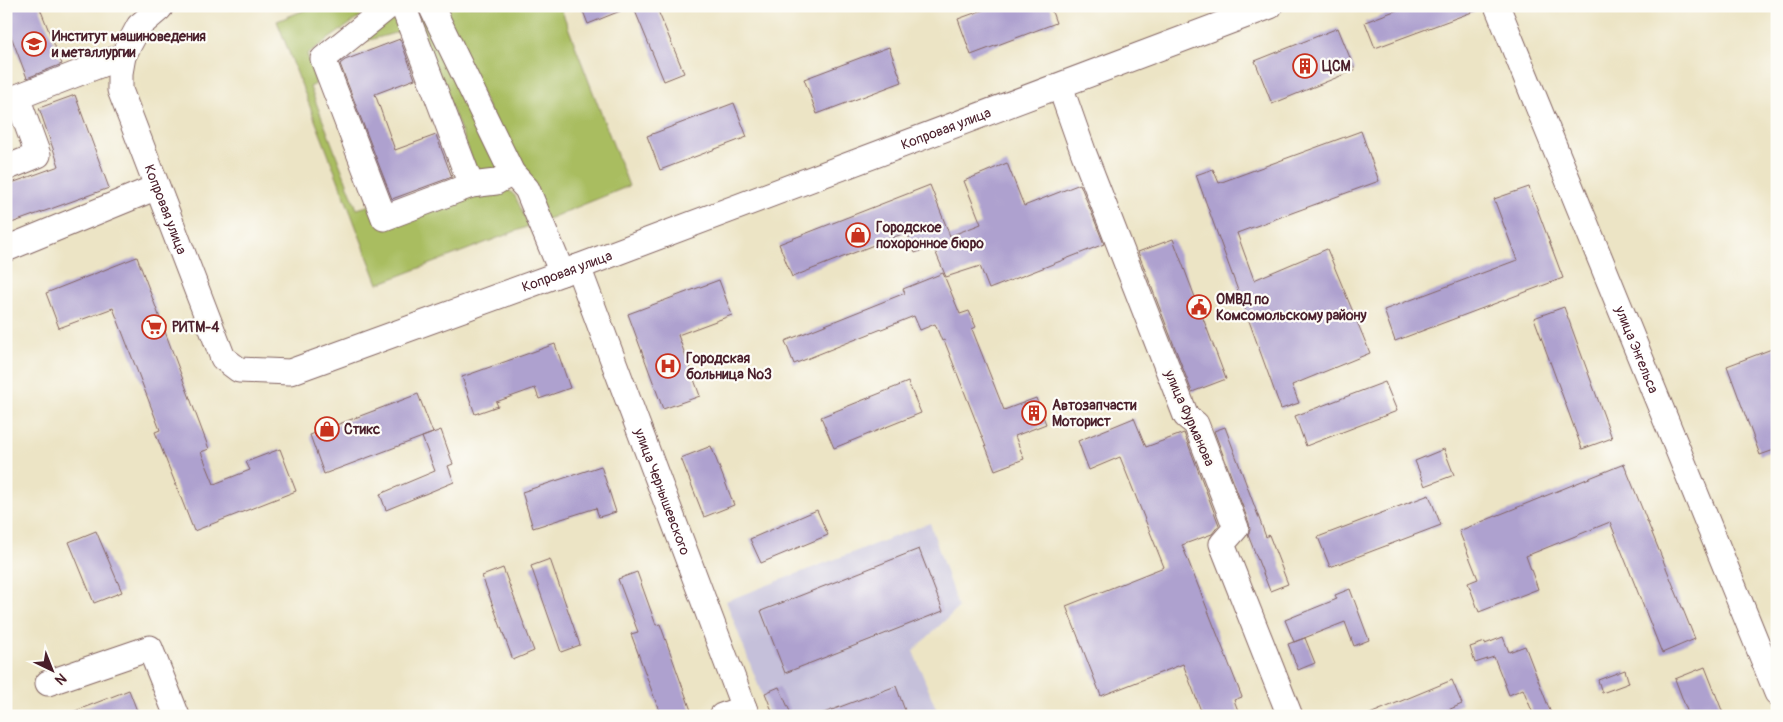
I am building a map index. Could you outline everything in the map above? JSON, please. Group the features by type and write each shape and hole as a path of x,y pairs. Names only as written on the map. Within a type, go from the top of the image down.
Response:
{"street":[{"path":"389,6 323,59 384,218 471,185 496,182 512,173"},
{"path":"402,6 471,185"},
{"name":"улица Чернышевского","path":"431,6 512,173 527,190 570,270 738,713"},
{"name":"Копровая улица","path":"162,7 138,26 124,56 120,73 120,90 223,358 239,370 290,372 570,270 1270,6"},
{"name":"улица Энгельса","path":"1497,6 1777,693"},
{"path":"6,168 38,155 17,97 124,56"},
{"name":"улица Фурманова","path":"1060,86 1084,154 1186,416 1196,424 1236,528 1222,544 1290,716"},
{"path":"6,249 157,187"},
{"path":"48,683 150,648 178,716"}],"shaded area":[{"path":"930,523 958,608 913,651 939,716 770,716 726,601"}],"green space":[{"path":"315,6 371,6 360,17 307,54 316,84 310,87 357,209 371,205 507,188 515,196 529,226 378,284 277,21"},
{"path":"411,6 424,6 500,169 479,176"},
{"path":"439,6 560,6 629,186 543,221"},
{"path":"384,17 395,17 399,32 366,41 363,38"}],"building":[{"name":"Институт машиноведения и металлургии","path":"6,6 39,6 62,64 27,78 6,23"},
{"path":"581,6 629,6 630,7 588,24"},
{"path":"633,6 656,6 684,73 664,81"},
{"path":"994,6 1050,6 1056,23 971,55 958,19"},
{"path":"1408,6 1483,6 1483,8 1375,48 1365,22"},
{"name":"ЦСМ","path":"1338,28 1355,70 1272,104 1255,61"},
{"path":"400,39 415,79 375,94 395,150 436,135 452,177 392,199 340,64 345,60"},
{"path":"889,47 902,82 817,114 804,79"},
{"path":"75,95 109,188 6,225 6,185 59,166 39,108"},
{"path":"734,103 747,137 660,170 647,136"},
{"path":"1361,131 1379,181 1237,233 1254,280 1327,249 1370,353 1292,385 1299,403 1281,409 1196,175 1213,169 1219,183"},
{"path":"1007,163 1024,206 1080,184 1104,244 989,289 980,266 946,277 933,246 915,253 907,232 792,277 779,244 930,185 950,236 981,224 964,181"},
{"path":"1529,187 1563,278 1395,341 1384,310 1517,260 1494,199"},
{"path":"1173,239 1226,379 1192,392 1138,252"},
{"path":"137,257 209,449 201,452 214,484 250,470 246,462 280,449 296,491 194,531 155,432 160,430 113,308 59,328 46,293"},
{"path":"943,273 960,314 969,311 976,327 972,329 1004,410 1036,398 1046,424 1015,436 1024,459 995,470 944,340 942,341 935,324 920,330 914,316 794,364 785,341 905,293 903,289"},
{"name":"Городская больница №3","path":"719,280 732,315 678,335 700,396 663,409 628,314"},
{"path":"1564,307 1612,438 1582,449 1534,318"},
{"path":"555,344 570,388 539,399 535,388 496,402 498,406 475,414 462,377"},
{"path":"1777,347 1777,449 1760,455 1727,366"},
{"path":"908,382 921,413 834,448 821,417"},
{"path":"1385,382 1397,411 1306,446 1295,416"},
{"path":"418,394 433,433 324,474 310,435"},
{"path":"1134,418 1146,447 1184,433 1219,525 1212,534 1182,545 1242,697 1234,700 1240,716 1203,716 1183,664 1101,696 1066,606 1164,567 1120,457 1089,470 1078,441"},
{"path":"1225,427 1266,537 1269,535 1288,584 1270,591 1248,535 1250,530 1249,523 1214,431"},
{"path":"441,430 453,464 448,466 454,482 386,510 380,494 435,471 422,437"},
{"path":"711,446 734,505 704,517 681,458"},
{"path":"1444,449 1454,475 1425,486 1415,461"},
{"path":"1624,464 1695,639 1662,653 1610,522 1526,556 1538,589 1479,612 1468,583 1478,579 1459,531"},
{"path":"601,466 616,512 599,517 596,508 533,528 522,492"},
{"path":"1429,495 1441,525 1330,567 1318,537"},
{"path":"817,510 828,535 761,563 750,539"},
{"path":"96,531 122,592 94,603 69,542"},
{"path":"919,549 943,611 785,673 761,611"},
{"path":"550,559 580,645 561,652 531,566"},
{"path":"503,568 534,651 513,660 482,576"},
{"path":"637,572 656,625 660,624 693,716 661,716 631,634 638,632 618,579"},
{"path":"1350,589 1369,640 1354,646 1345,622 1294,642 1285,620 1337,599 1335,595"},
{"path":"1503,637 1509,652 1525,646 1552,716 1534,716 1523,689 1509,695 1494,657 1475,663 1470,647"},
{"path":"1305,638 1315,663 1298,670 1288,644"},
{"path":"1705,667 1723,713 1715,716 1689,716 1675,679"},
{"path":"1625,670 1629,683 1602,693 1598,680"},
{"path":"1452,680 1462,704 1434,716 1365,716"},
{"path":"896,686 907,716 822,716 821,714"},
{"path":"779,687 792,716 774,716 765,693"},
{"path":"129,690 139,716 65,716 65,715"}],"place":[{"name":"Институт машиноведения и металлургии","path":"34,44"},
{"name":"ЦСМ","path":"1305,66"},
{"name":"Городское похоронное бюро","path":"858,235"},
{"name":"ОМВД по Комсомольскому району","path":"1199,307"},
{"name":"РИТМ-4","path":"154,327"},
{"name":"Городская больница №3","path":"668,366"},
{"name":"Автозапчасти Моторист","path":"1034,413"},
{"name":"Стикс","path":"327,429"}]}
